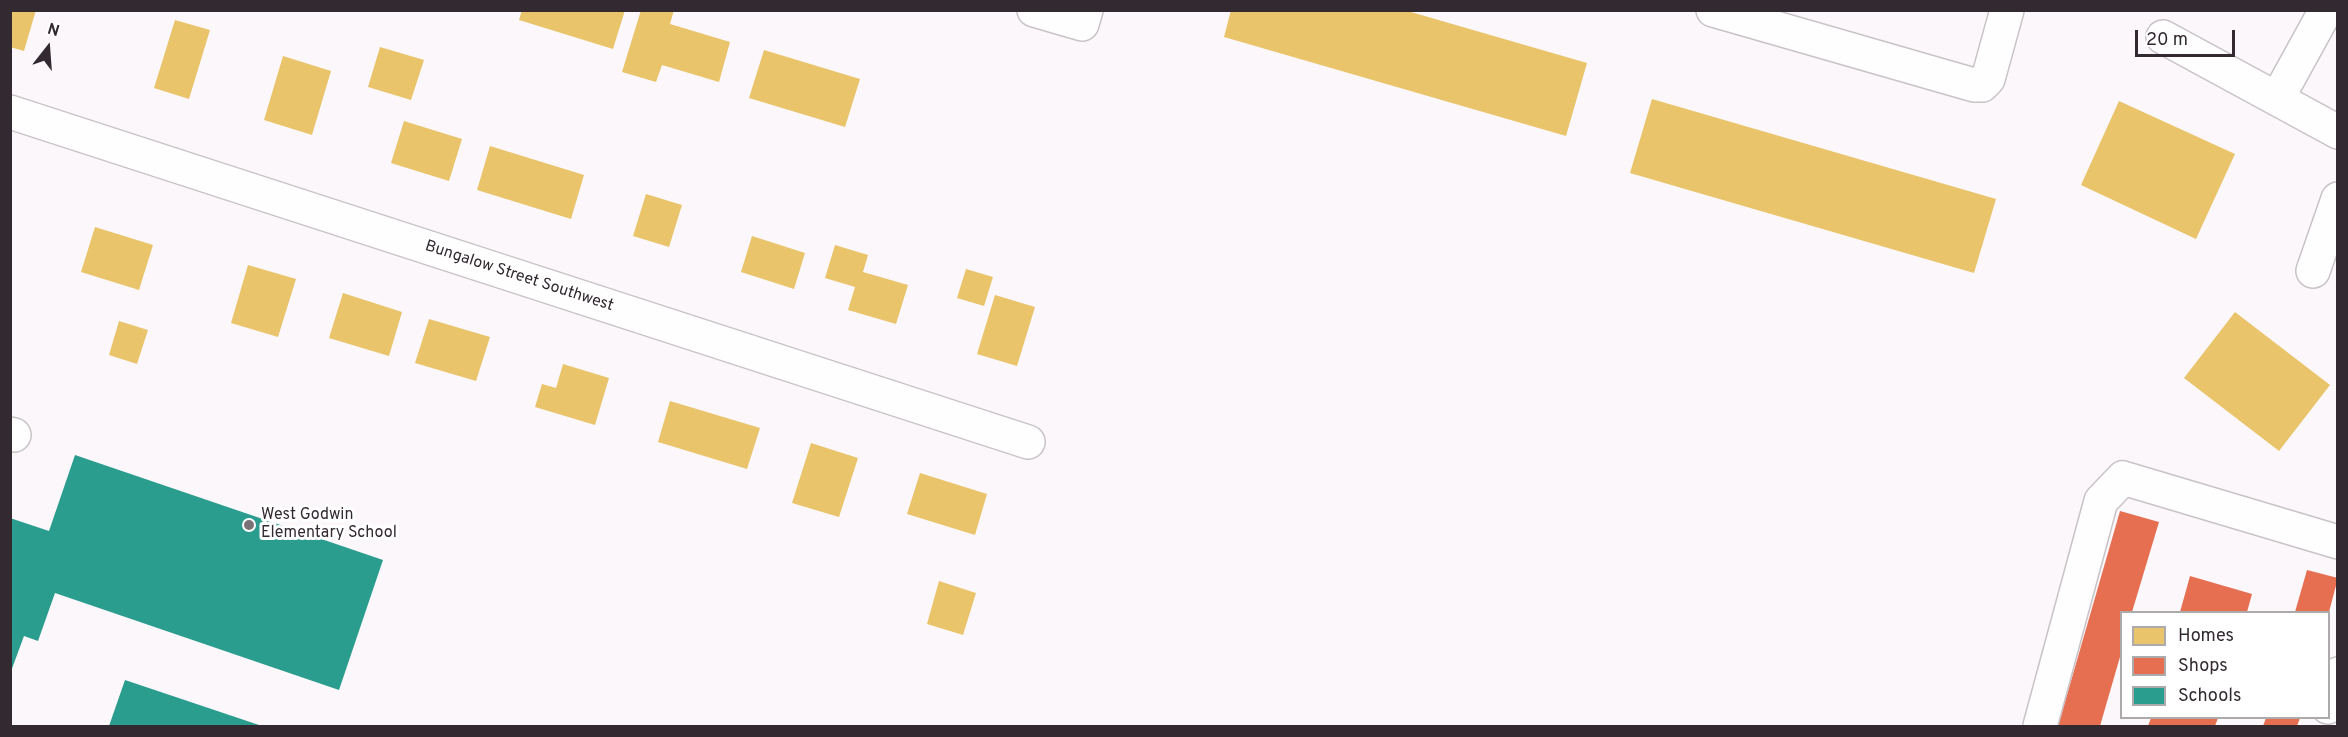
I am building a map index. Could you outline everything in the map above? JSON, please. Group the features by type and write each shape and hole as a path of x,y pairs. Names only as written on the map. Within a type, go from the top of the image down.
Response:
{"street":[{"path":"1034,10 1082,24 1086,10"},
{"path":"1713,10 1974,85 1982,84 1988,79 2007,10"},
{"path":"2277,99 2326,10"},
{"path":"2163,37 2337,132"},
{"name":"Bungalow Street Southwest","path":"10,112 1028,442"},
{"path":"2313,271 2337,199"},
{"path":"2040,726 2101,501 2123,478 2337,542"},
{"path":"2330,700 2337,674"}],"building: Homes":[{"path":"10,10 36,10 24,51 10,47"},
{"path":"522,10 625,10 613,49 519,20"},
{"path":"641,10 674,10 670,24 730,42 719,82 662,65 656,82 622,72"},
{"path":"1231,10 1404,10 1587,63 1566,136 1224,37"},
{"path":"175,20 210,30 189,99 154,88"},
{"path":"380,47 424,60 411,100 368,87"},
{"path":"764,50 860,79 845,127 749,98"},
{"path":"283,56 331,71 312,135 264,120"},
{"path":"1652,99 1996,199 1974,273 1630,173"},
{"path":"2119,101 2235,154 2196,239 2081,185"},
{"path":"404,121 462,139 449,181 391,163"},
{"path":"490,146 584,175 571,219 477,190"},
{"path":"646,194 682,205 669,247 633,236"},
{"path":"95,227 153,245 139,290 81,272"},
{"path":"752,236 805,253 794,289 741,272"},
{"path":"835,245 868,255 863,272 908,285 896,324 848,310 855,287 825,278"},
{"path":"248,265 296,279 278,337 231,323"},
{"path":"966,269 993,277 984,306 957,298"},
{"path":"343,293 402,312 389,356 329,338"},
{"path":"995,295 1035,307 1017,366 977,354"},
{"path":"2235,312 2330,385 2279,451 2184,378"},
{"path":"429,319 490,337 476,381 415,363"},
{"path":"119,321 148,330 137,364 109,355"},
{"path":"563,364 609,378 595,425 535,407 542,384 556,388"},
{"path":"670,401 760,428 747,469 658,442"},
{"path":"811,443 858,458 839,517 792,503"},
{"path":"920,473 987,494 975,535 907,514"},
{"path":"939,581 976,593 963,635 927,624"}],"building: Shops":[{"path":"2120,511 2159,522 2132,611 2120,611 2120,657 2100,726 2058,726"},
{"path":"2307,570 2338,578 2329,611 2295,611"},
{"path":"2190,576 2252,594 2247,611 2180,611"},
{"path":"2151,719 2218,719 2215,726 2148,726"},
{"path":"2266,719 2300,719 2297,726 2263,726"}],"building: Schools":[{"name":"West Godwin Elementary School","path":"75,455 383,560 339,690 55,593 38,641 24,636 10,674 10,518 49,531"},
{"path":"125,680 262,726 109,726"}],"place":[{"name":"West Godwin Elementary School","path":"249,525"}]}
